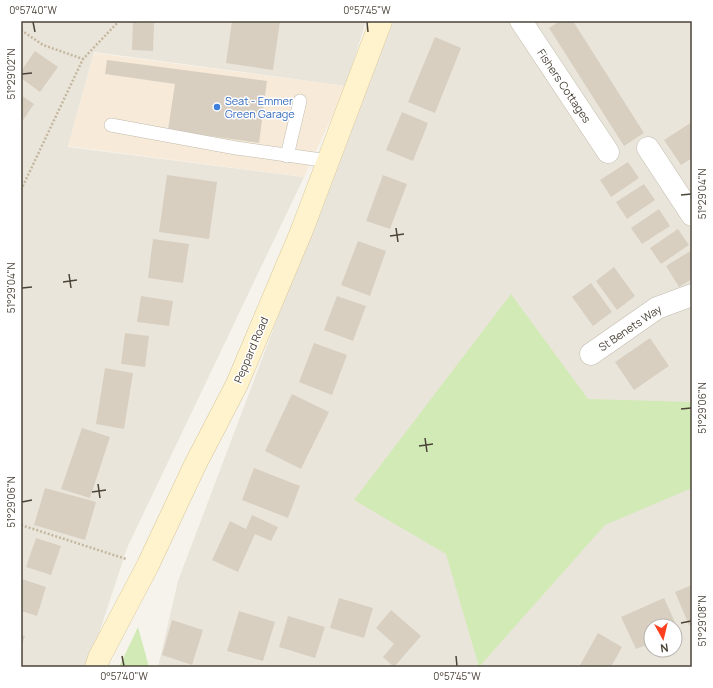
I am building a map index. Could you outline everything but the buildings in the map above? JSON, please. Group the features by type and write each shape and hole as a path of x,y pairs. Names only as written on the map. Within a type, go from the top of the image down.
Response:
{"main road":[{"name":"Peppard Road","path":"96,667 99,658 148,565 195,465 236,384 302,230 381,21"}],"street":[{"name":"Fishers Cottages","path":"521,21 608,152"},
{"path":"648,148 692,215"},
{"name":"St Benets Way","path":"591,354 657,308 692,295"}],"lane":[{"path":"287,156 300,101"},
{"path":"111,125 236,148 329,161"}],"path":[{"path":"21,190 83,59 119,21"},
{"path":"21,30 43,45 83,59"},
{"path":"21,525 148,565"}],"shaded area":[{"path":"21,21 366,21 346,86 94,52 68,147 304,177 127,548 88,667 21,667"},
{"path":"390,21 692,21 692,667 158,667 178,581"},
{"path":"94,53 346,86 304,177 68,146"}],"green space":[{"path":"511,294 588,399 692,402 692,488 605,525 479,667 446,554 354,500"},
{"path":"138,627 149,667 119,667"}],"place":[{"name":"Seat - Emmer Green Garage","path":"217,107"}]}
